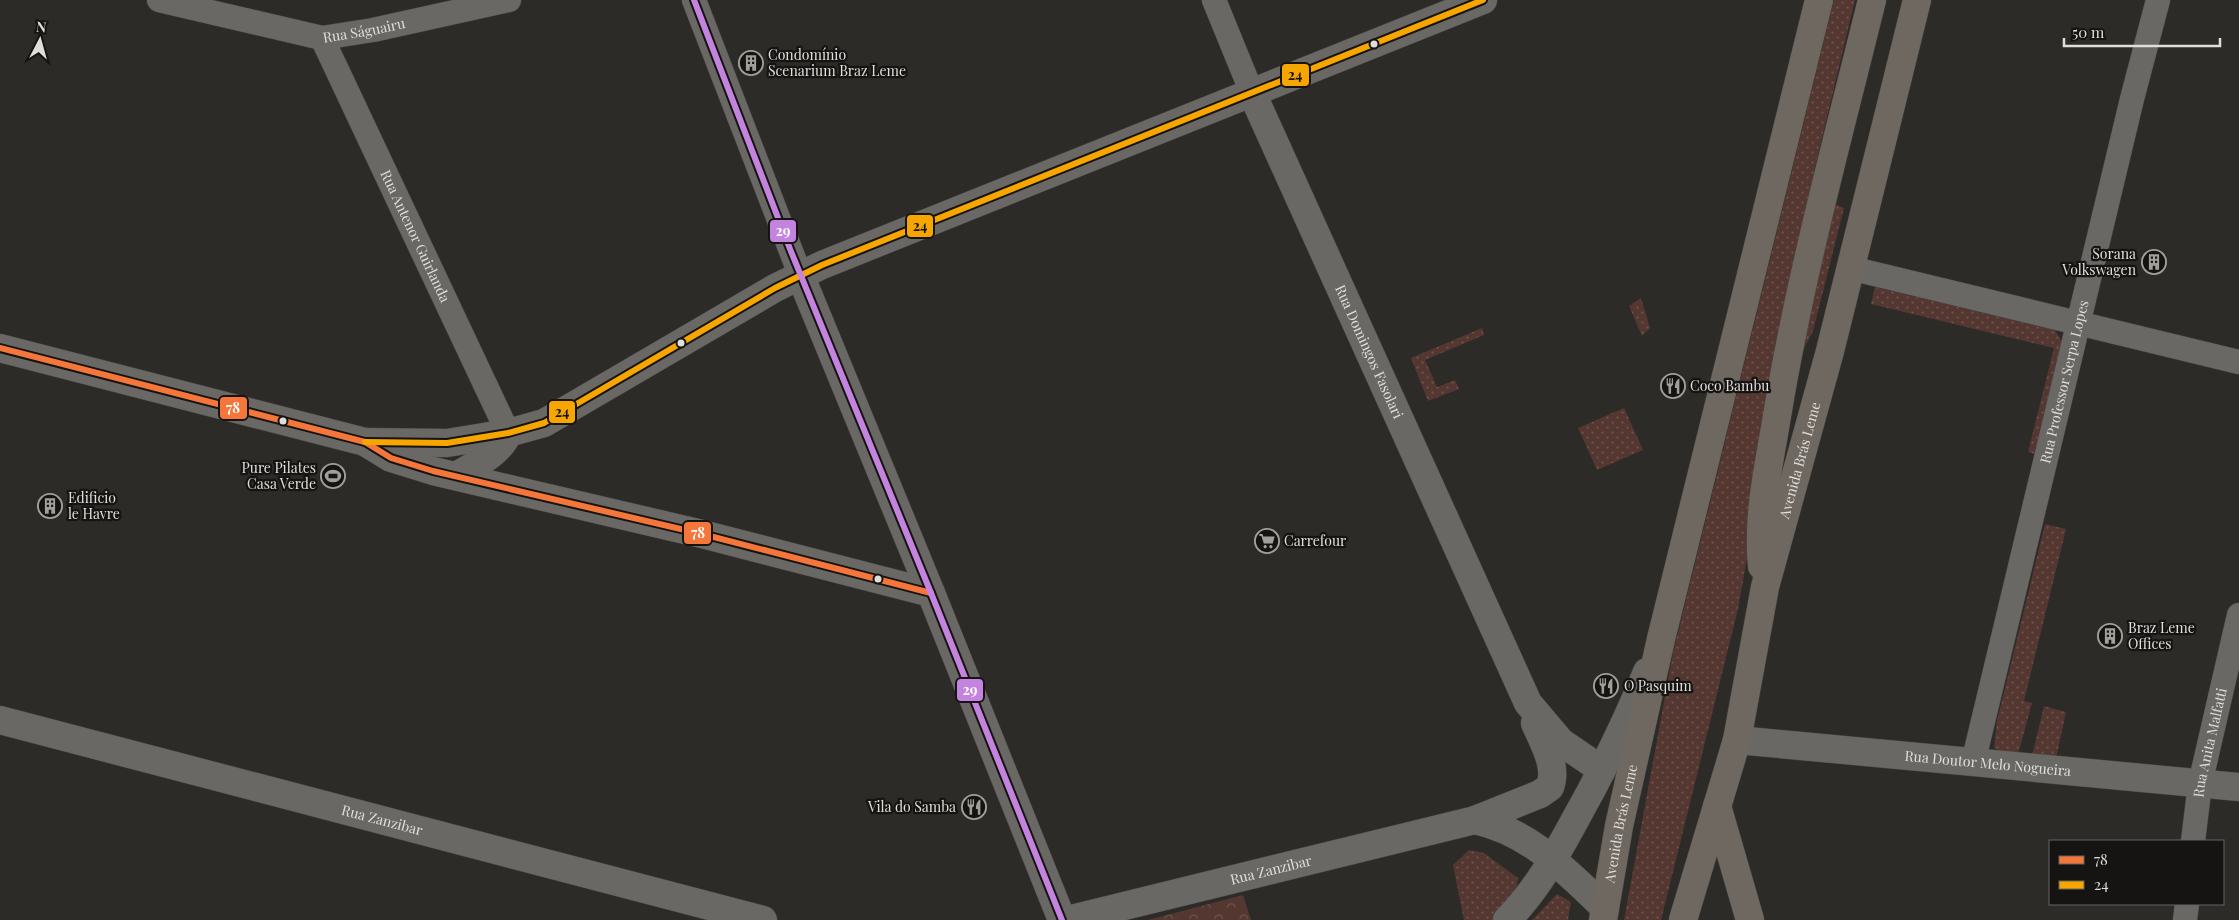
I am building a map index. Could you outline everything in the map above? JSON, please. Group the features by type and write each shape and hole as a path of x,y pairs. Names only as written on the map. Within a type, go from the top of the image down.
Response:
{"main road":[{"name":"Avenida Brás Leme","path":"1604,914 1619,826 1661,639 1819,0"},
{"path":"1765,587 1761,523 1785,367 1872,0"},
{"name":"Avenida Brás Leme","path":"1683,920 1737,740 1765,587 1830,351 1916,0"},
{"path":"1717,806 1750,920"}],"street":[{"name":"Rua Ságuairu","path":"159,0 322,38 373,30 510,0"},
{"path":"694,0 801,277 932,593 1062,920"},
{"name":"Rua Domingos Fasolari","path":"1214,0 1252,93 1528,703 1552,768 1550,787 1540,794"},
{"path":"0,348 365,442 448,443 508,433 544,422 775,288 840,258 1483,0"},
{"name":"Rua Professor Serpa Lopes","path":"1973,763 2145,43 2158,0"},
{"name":"Rua Antenor Guirlanda","path":"322,38 508,433"},
{"path":"1850,268 2239,362"},
{"path":"456,476 505,441 508,433"},
{"path":"365,442 391,458 456,476 702,534 932,593"},
{"name":"Rua Anita Malfatti","path":"2193,840 2200,784 2239,615"},
{"path":"1507,920 1553,860 1602,770 1661,639"},
{"name":"Rua Domingos Fasolari","path":"1528,703 1561,742 1602,770"},
{"name":"Rua Zanzibar","path":"0,720 763,920"},
{"name":"Rua Doutor Melo Nogueira","path":"1737,740 2239,787"},
{"name":"Rua Zanzibar","path":"1067,920 1474,820 1540,794"},
{"path":"1474,820 1508,830 1528,840 1553,860 1604,914"},
{"path":"2185,920 2187,905"}],"green space":[{"path":"1834,0 1855,0 1815,167 1779,376 1830,202 1844,208 1813,331 1788,379 1778,382 1738,609 1661,920 1624,920 1673,653"},
{"path":"1875,287 2055,330 2062,342 2035,454 2028,452 2054,348 1871,304"},
{"path":"1641,298 1650,328 1642,336 1629,306"},
{"path":"1482,328 1484,335 1425,360 1437,387 1455,380 1459,389 1428,401 1411,358"},
{"path":"1624,408 1643,450 1597,470 1578,428"},
{"path":"2045,524 2066,529 2024,701 2032,703 2017,758 1994,748 1997,721"},
{"path":"2044,706 2066,712 2056,759 2031,760"},
{"path":"1469,850 1484,853 1518,878 1516,893 1493,920 1464,920 1453,865"},
{"path":"1557,894 1571,902 1568,920 1532,920"},
{"path":"1243,895 1251,920 1148,920"}],"transit line":[{"name":"29","path":"694,0 790,249 1062,920"},
{"name":"24","path":"365,442 447,443 508,433 544,423 775,288 822,265 1483,0"},
{"name":"78","path":"0,348 365,442 391,458 433,471 702,534 931,593"}],"place":[{"name":"Condomínio Scenarium Braz Leme","path":"751,63"},
{"name":"Sorana Volkswagen","path":"2154,262"},
{"name":"Coco Bambu","path":"1673,386"},
{"name":"Pure Pilates Casa Verde","path":"333,476"},
{"name":"Edificio le Havre","path":"50,506"},
{"name":"Carrefour","path":"1267,541"},
{"name":"Braz Leme Offices","path":"2110,636"},
{"name":"O Pasquim","path":"1606,686"},
{"name":"Vila do Samba","path":"974,807"}]}
